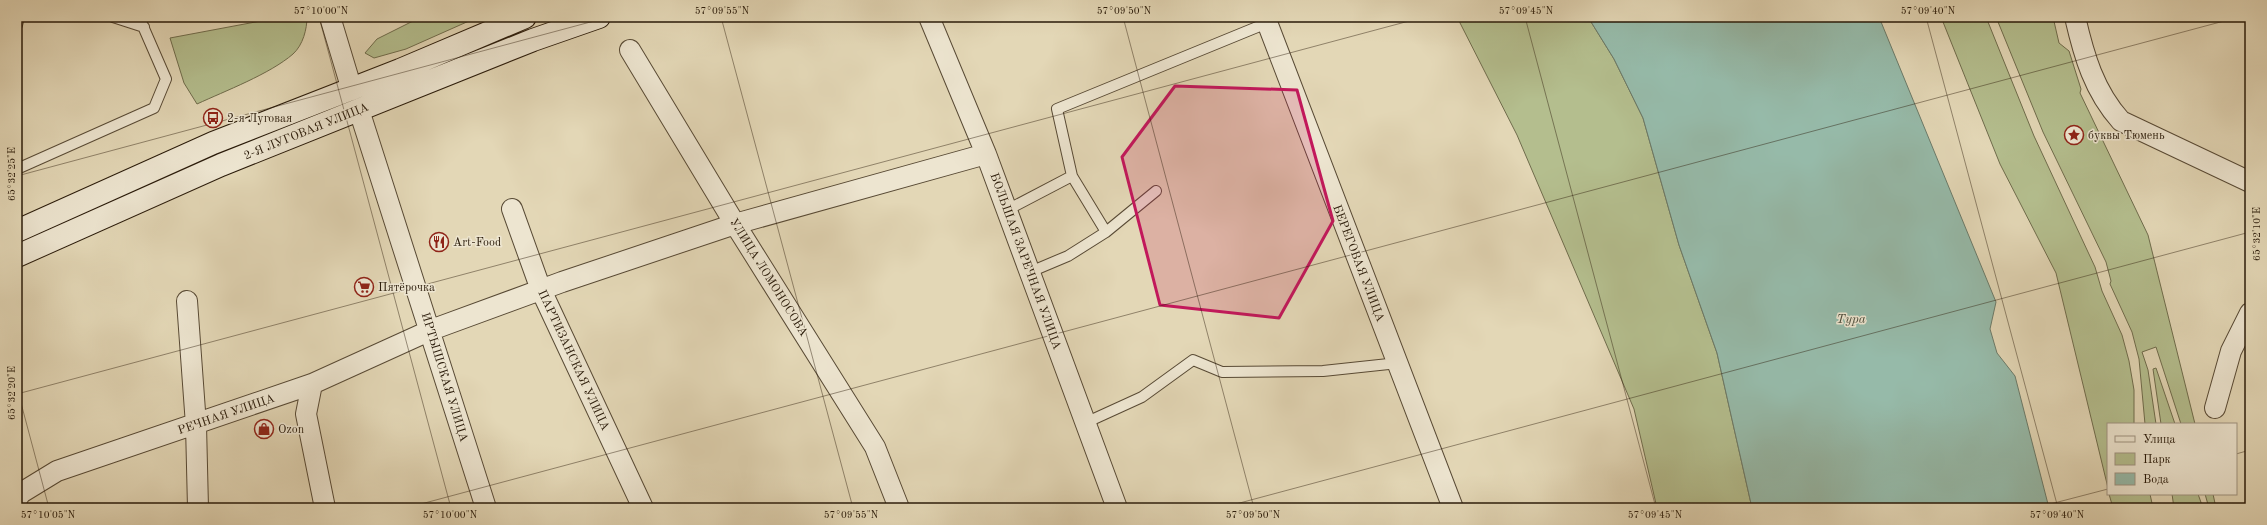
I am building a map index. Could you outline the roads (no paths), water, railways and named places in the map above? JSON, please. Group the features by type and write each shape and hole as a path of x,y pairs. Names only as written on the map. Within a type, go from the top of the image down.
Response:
{"main road":[{"name":"2-Я ЛУГОВАЯ УЛИЦА","path":"17,231 213,143 352,90 525,17"},
{"name":"2-Я ЛУГОВАЯ УЛИЦА","path":"17,256 221,165 533,40 599,17"},
{"path":"352,90 359,110"}],"street":[{"path":"330,17 352,90"},
{"name":"БОЛЬШАЯ ЗАРЕЧНАЯ УЛИЦА","path":"929,17 986,154 1116,508"},
{"path":"2075,17 2081,46 2095,85 2108,107 2121,121 2250,182"},
{"name":"БЕРЕГОВАЯ УЛИЦА","path":"1266,20 1453,508"},
{"name":"УЛИЦА ЛОМОНОСОВА","path":"630,50 735,224 875,447 899,508"},
{"name":"ИРТЫШСКАЯ УЛИЦА","path":"359,110 431,330 486,508"},
{"name":"РЕЧНАЯ УЛИЦА","path":"19,496 57,471 196,425 312,384 431,330 541,290 735,224 986,154"},
{"name":"ПАРТИЗАНСКАЯ УЛИЦА","path":"512,209 541,290 643,508"},
{"path":"187,301 196,425 198,508"},
{"path":"2214,408 2231,351 2250,313"},
{"path":"312,384 306,414 325,508"}],"lane":[{"path":"17,25 19,17"},
{"path":"113,17 144,27"},
{"path":"17,169 154,108 166,79 139,17"},
{"path":"1106,232 1072,176 1057,109 1266,20"},
{"path":"1007,210 1072,176"},
{"path":"1030,272 1068,256 1106,232 1156,191"},
{"path":"1085,424 1142,397 1193,360 1222,372 1323,371 1398,363"}],"water":[{"name":"Тура","path":"1588,17 1879,17 1996,302 1990,329 1997,353 2015,376 2049,508 1752,508 1717,353 1679,245 1643,118 1614,59"}],"place":[{"name":"2-я Луговая","path":"213,118"},
{"name":"буквы Тюмень","path":"2074,135"},
{"name":"Art-Food","path":"439,242"},
{"name":"Пятёрочка","path":"364,287"},
{"name":"Ozon","path":"264,429"}]}
